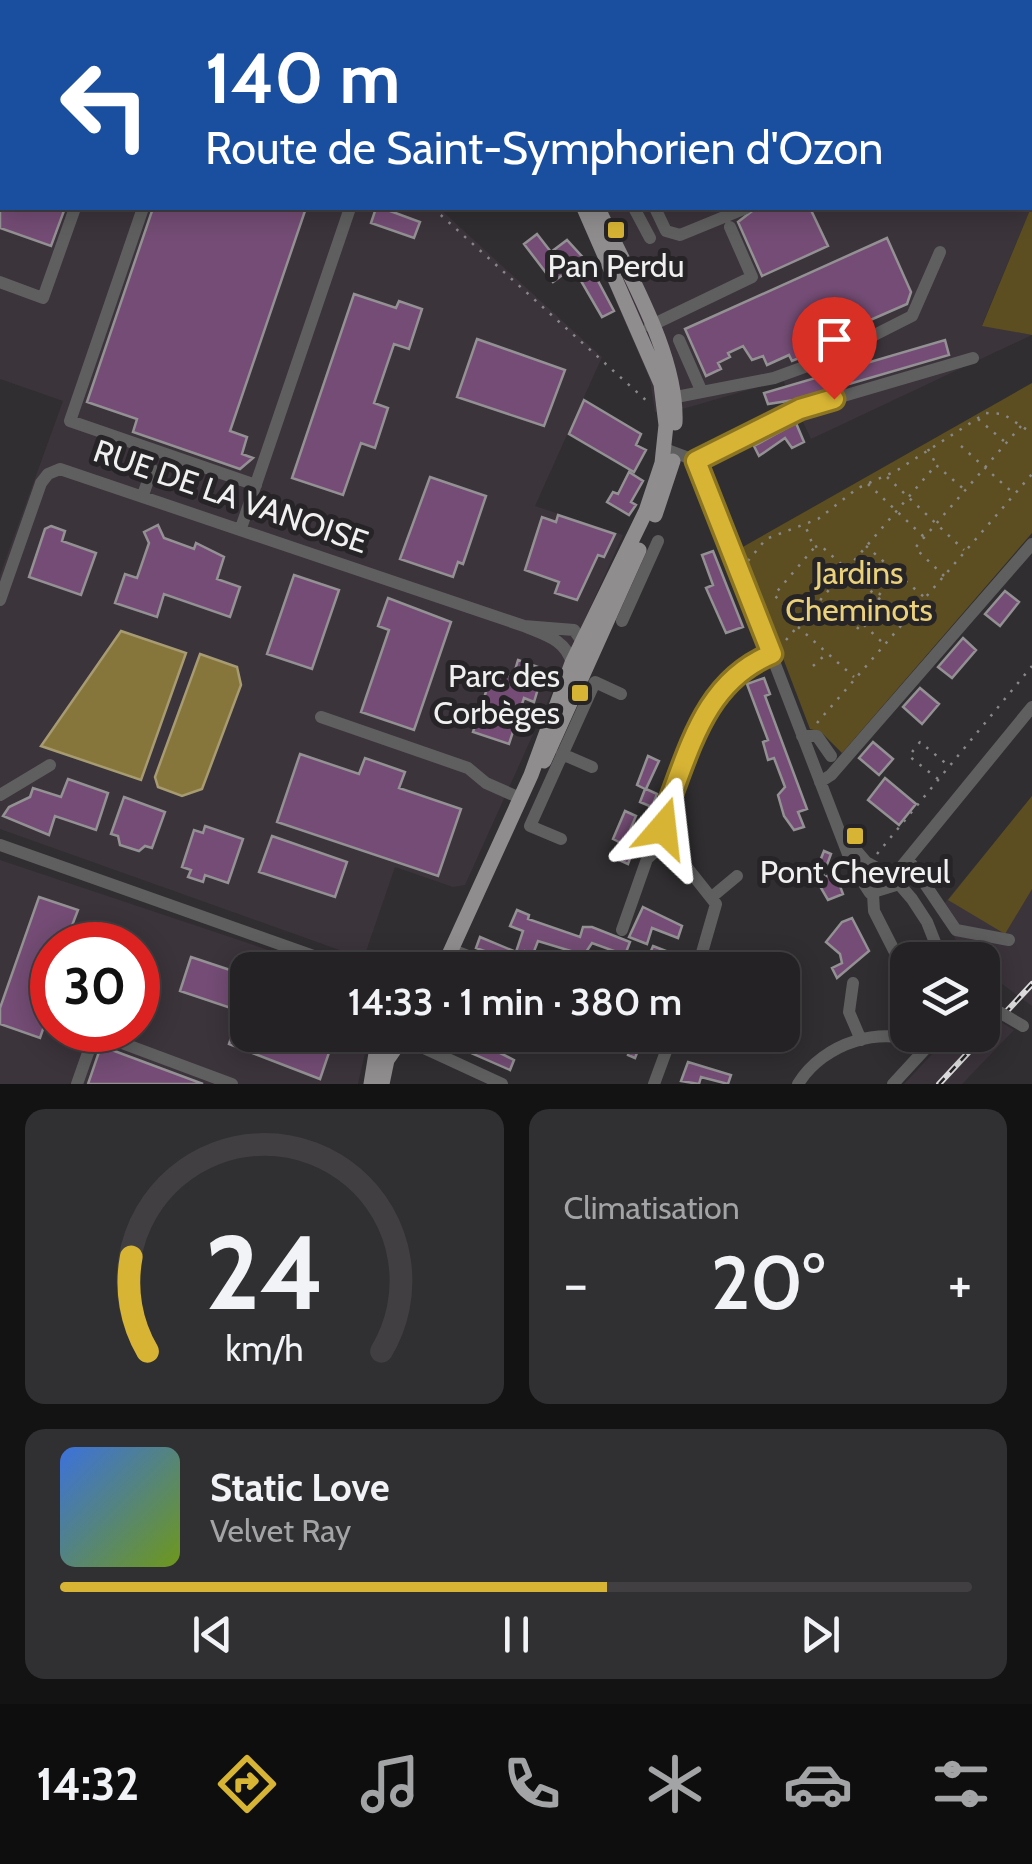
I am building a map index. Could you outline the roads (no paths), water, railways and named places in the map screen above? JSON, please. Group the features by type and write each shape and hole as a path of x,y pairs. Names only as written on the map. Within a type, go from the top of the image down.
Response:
{"main road":[{"path":"450,952 578,666 634,579 668,484 668,400 650,326 585,210"},
{"path":"599,210 668,400"},
{"path":"458,952 571,714 583,639 668,457"},
{"path":"371,1084 389,1052"},
{"path":"382,1084 391,1052"}],"street":[{"path":"0,282 43,298 74,210"},
{"path":"143,210 70,421 256,484"},
{"path":"242,528 349,210"},
{"path":"635,210 650,238"},
{"path":"655,210 666,231 680,235 741,210"},
{"path":"650,326 752,276 730,227"},
{"path":"668,400 701,390 727,390 774,378 829,358 912,316 940,252"},
{"path":"679,340 701,390"},
{"path":"699,468 800,409 973,358"},
{"path":"668,457 699,468 807,735 820,782 890,943"},
{"path":"143,495 152,469"},
{"name":"RUE DE LA VANOISE","path":"0,600 48,474 72,471 554,637 567,648 578,666"},
{"path":"622,620 634,579 658,541"},
{"path":"820,782 1032,544"},
{"name":"RUE DE LA VANOISE","path":"524,626 566,628 583,639"},
{"path":"703,952 715,916 713,896 666,841 665,812 706,708 740,670 772,654"},
{"path":"562,839 530,826 562,754 571,714 594,682 622,694"},
{"path":"868,888 894,881 1032,707"},
{"path":"321,716 468,768 520,798"},
{"path":"807,735 831,756"},
{"path":"562,754 592,767"},
{"path":"0,795 50,765"},
{"path":"838,826 871,866 894,881 920,910 934,942"},
{"path":"622,930 647,860 666,841"},
{"path":"4,848 299,952"},
{"path":"908,859 956,930 1009,940"},
{"path":"868,888 871,866"},
{"path":"713,896 737,876"},
{"path":"852,983 849,1012 861,1040"},
{"path":"1000,1012 1028,1028"},
{"path":"77,1084 95,1034 232,1084"},
{"path":"798,1084 807,1069 832,1047 861,1040 890,1040"},
{"path":"433,1052 502,1084"},
{"path":"654,1084 666,1052"},
{"path":"893,1084 920,1052"}],"railway":[{"path":"939,1084 1032,984"}],"place":[{"name":"Pan Perdu","path":"616,230"},
{"name":"Parc des Corbèges","path":"580,693"},
{"name":"Pont Chevreul","path":"855,836"}],"park label":[{"name":"Jardins Cheminots","path":"859,590"}]}
